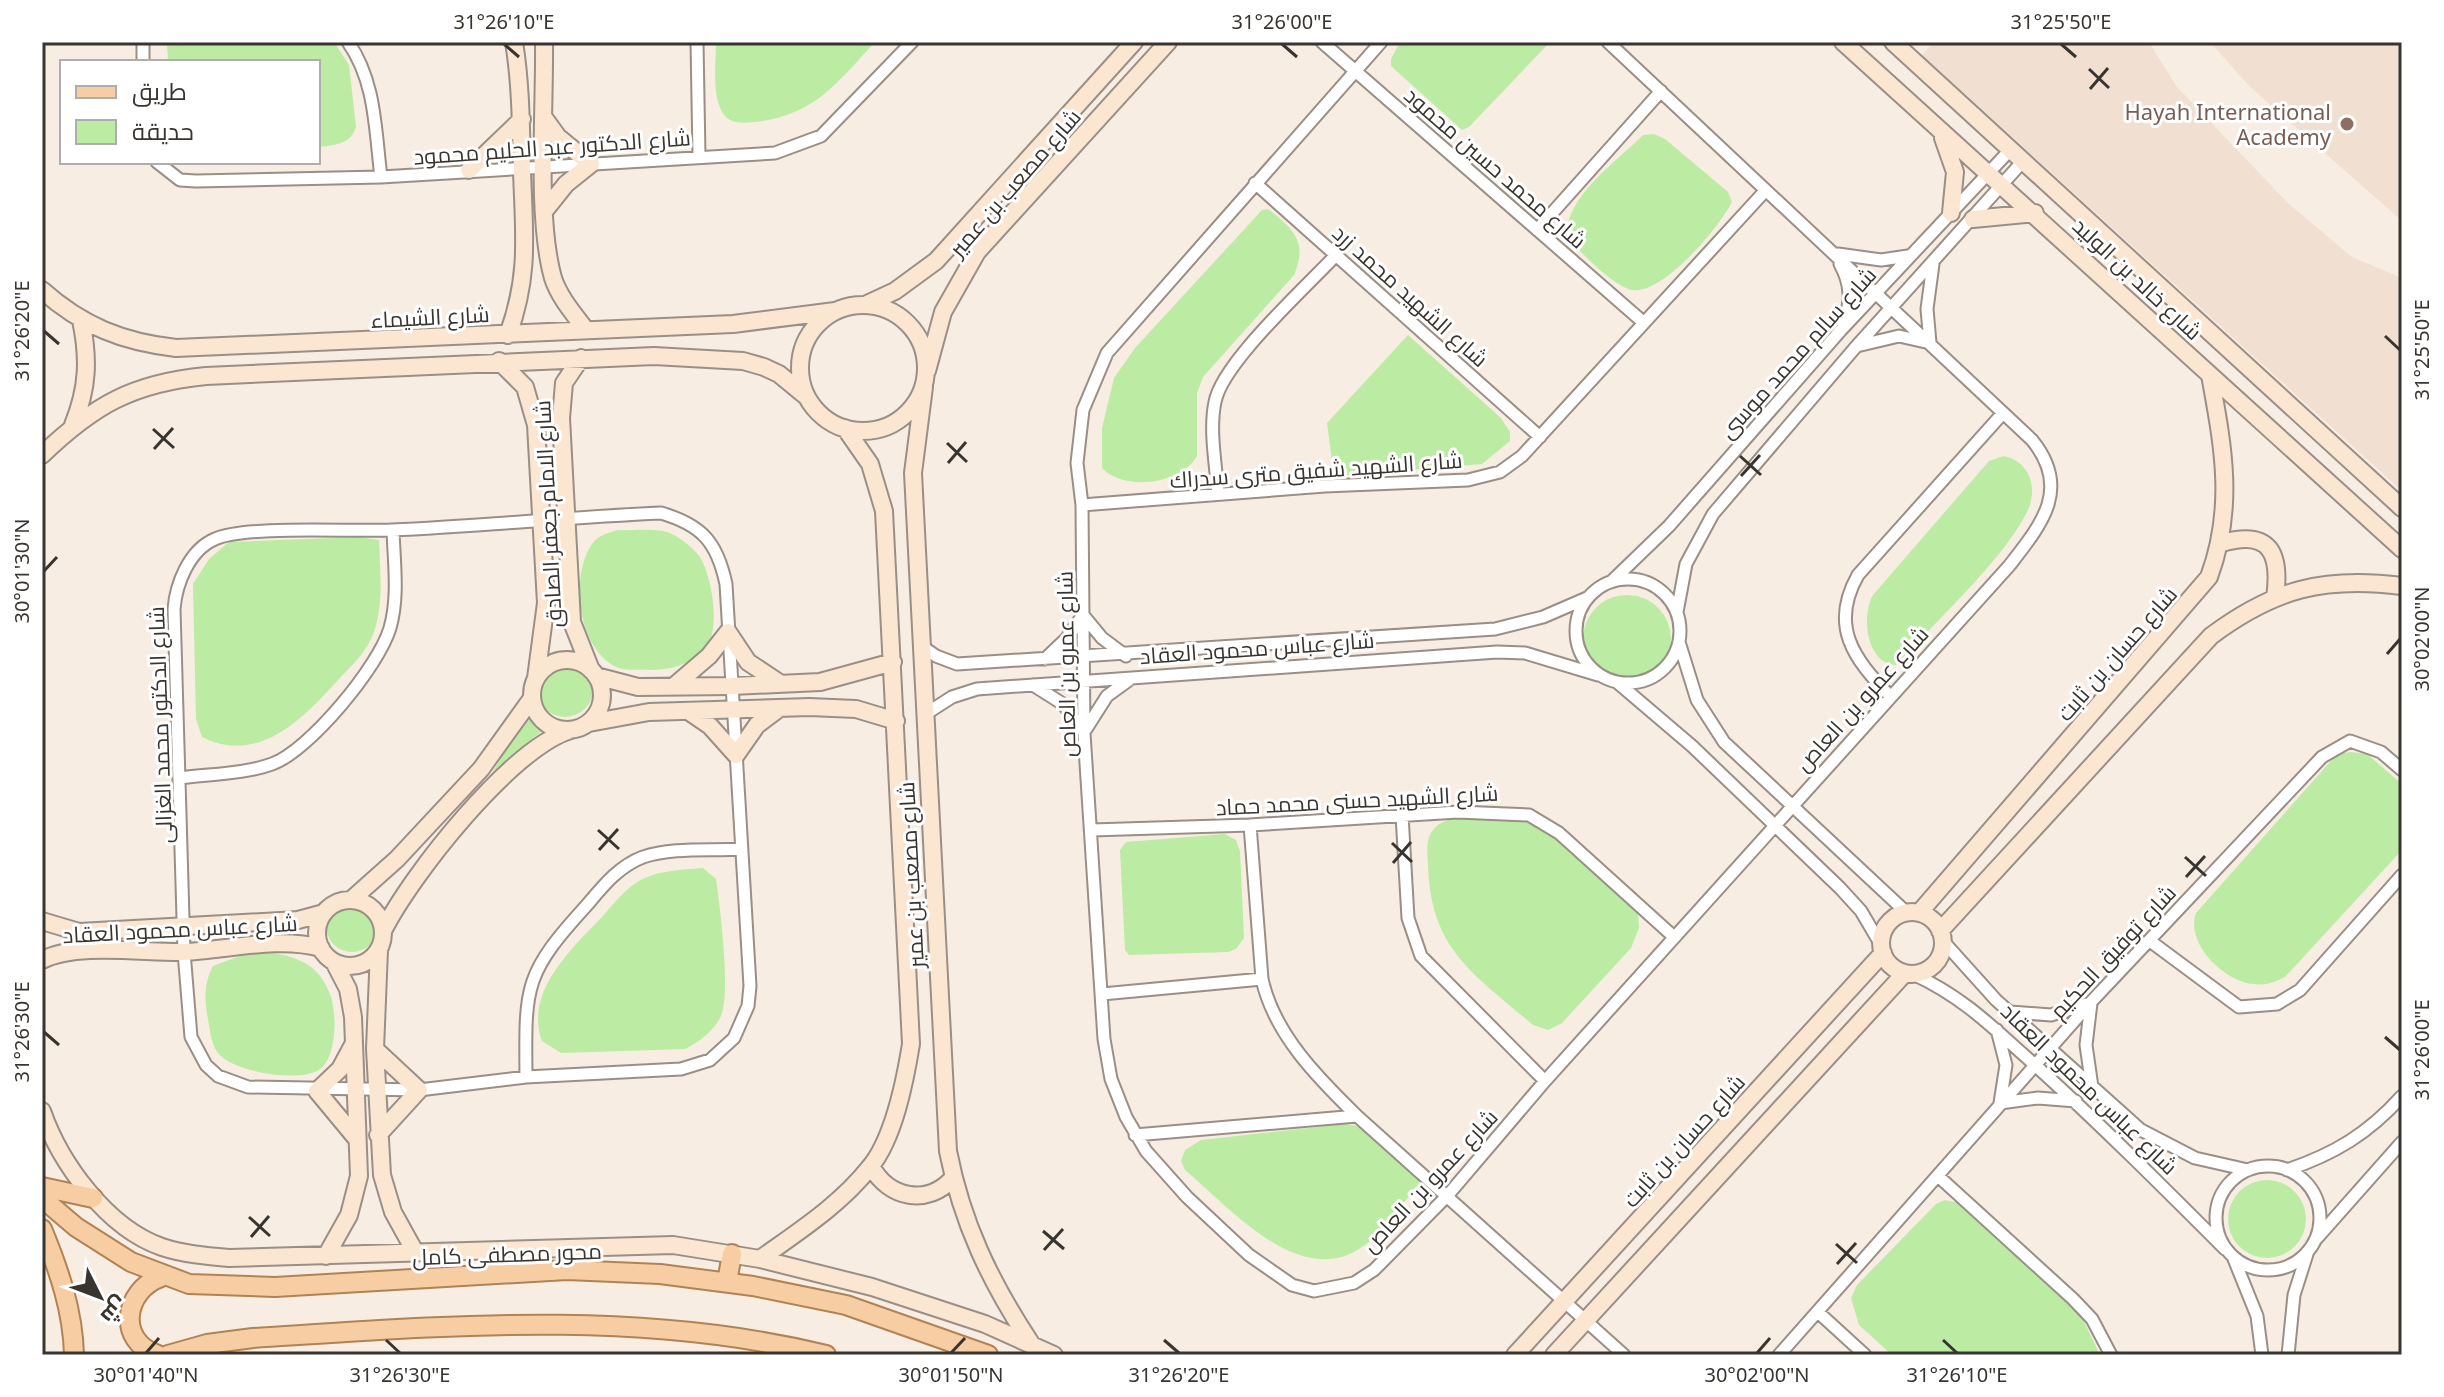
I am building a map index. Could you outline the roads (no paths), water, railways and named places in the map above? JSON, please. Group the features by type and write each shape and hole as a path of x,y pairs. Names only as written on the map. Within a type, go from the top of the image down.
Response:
{"main road":[{"path":"42,1187 93,1198"},
{"name":"محور مصطفى كامل","path":"42,1198 103,1246 161,1277 189,1284 246,1288 567,1270 660,1274 727,1282 846,1305 988,1355"},
{"path":"42,1229 56,1264 73,1325 74,1355"},
{"path":"727,1282 732,1254"},
{"path":"158,1355 135,1339 129,1317 134,1296 141,1287 161,1277"},
{"path":"168,1355 207,1344 253,1338 565,1323 742,1337 826,1355"}],"street":[{"path":"348,42 366,72 381,177"},
{"path":"508,335 521,294 526,262 522,119 514,42"},
{"path":"544,42 546,209 553,280 586,330"},
{"path":"697,42 699,156"},
{"name":"شارع الدكتور عبد الحليم محمود","path":"160,164 180,180 196,181 381,177 775,153 821,136 912,42"},
{"name":"شارع مصعب بن عمير","path":"867,304 902,286 936,261 1134,42"},
{"name":"شارع مصعب بن عمير","path":"1030,1342 983,1265 953,1178 945,1123 913,473 925,379 943,312 977,252 1168,42"},
{"name":"شارع محمد حسين محمود","path":"1322,42 1643,322"},
{"name":"شارع عمرو بن العاص","path":"1381,42 1119,339 1098,369 1078,435 1077,463 1082,505 1084,733 1107,1059 1118,1098 1135,1135 1170,1180 1249,1255 1292,1285 1314,1291 1354,1283 1374,1270 1448,1195 1545,1081 1889,695 2009,566 2045,518 2051,494 2045,456 2003,413 1608,42"},
{"name":"شارع خالد بن الوليد","path":"1843,42 2402,549"},
{"name":"شارع خالد بن الوليد","path":"1893,42 2401,508"},
{"path":"1537,230 1661,91"},
{"path":"469,170 522,119"},
{"path":"545,119 565,144 591,164 566,184 546,209"},
{"path":"1941,133 1955,172 1951,213"},
{"name":"شارع سالم محمد موسى","path":"1612,581 1669,526 1875,292 1989,174 2017,155"},
{"name":"شارع سالم محمد موسى","path":"1677,612 1686,564 1713,514 1854,349 2003,185 2017,155"},
{"name":"شارع الشهيد محمد زرد","path":"1255,183 1540,437"},
{"name":"شارع الشهيد شفيق مترى سدراك","path":"1082,505 1468,480 1512,465 1765,191"},
{"path":"1973,219 2035,213"},
{"path":"1833,253 1881,260 1911,255"},
{"path":"1833,253 1848,282 1850,298 1841,330"},
{"path":"1218,494 1213,421 1217,391 1231,369 1336,255"},
{"path":"1854,349 1868,342 1899,336 1930,343 1927,309 1935,260"},
{"name":"شارع الشيماء","path":"42,290 81,320 124,340 203,349 760,323 835,311"},
{"path":"42,455 73,426 121,395 145,385 206,376 581,358 654,356 743,361 779,374 830,421 859,431 886,426 909,411 925,379 920,339 911,325 891,311 867,304 835,311 816,327 804,348 800,364 807,397"},
{"path":"73,426 86,391 88,372 81,320"},
{"path":"203,349 206,376"},
{"name":"شارع الامام جعفر الصادق","path":"581,358 568,375 561,400 565,518 572,622 594,673"},
{"name":"شارع الامام جعفر الصادق","path":"499,361 525,387 532,404 546,621 536,678"},
{"name":"شارع حسان بن ثابت","path":"1913,913 2209,577 2222,543 2225,469 2210,375"},
{"path":"2269,428 2274,414 2289,406"},
{"path":"1889,695 1862,667 1847,636 1846,604 1850,589 1858,575 2003,413"},
{"name":"شارع مصعب بن عمير","path":"760,1259 813,1222 871,1166 898,1104 911,1044 884,511 870,464 845,428"},
{"path":"2383,532 2396,524 2401,508"},
{"name":"شارع الدكتور محمد الغزالى","path":"661,513 683,520 705,535 720,558 726,584 742,849 748,1006 742,1024 723,1050 710,1060 681,1069 526,1077 419,1090 317,1091 248,1087 218,1076 206,1065 191,1037 184,952 175,590 181,575 202,548 214,539 245,533 393,530 541,520 661,513"},
{"path":"181,778 268,766 286,758 314,737 375,658 389,630 394,601 393,530"},
{"path":"2222,543 2245,537 2261,542 2274,554 2278,567 2275,598"},
{"path":"1909,973 1888,962 1852,900 1692,746 1618,683 1598,675 1586,663 1578,648 1575,630 1587,598 1612,581 1644,581 1658,588 1677,612 1679,642 1697,700 1714,730 1791,806 1913,913 1935,923 1941,936"},
{"path":"1554,1355 1909,973 1935,963 1941,936 2211,636 2239,615 2275,598 2331,581 2402,586"},
{"name":"شارع عباس محمود العقاد","path":"920,645 957,664 1126,656 1495,629 1552,614 1587,598"},
{"path":"1045,659 1066,639 1083,615 1102,638 1126,656"},
{"path":"674,686 698,667 728,632 748,662 778,682"},
{"path":"1618,683 1645,681 1657,675 1675,655 1679,642"},
{"name":"شارع عباس محمود العقاد","path":"923,716 965,692 1497,652 1536,655 1598,675"},
{"path":"351,900 397,859 481,769 532,698 536,678 552,664 565,660 579,663 626,686 732,686 841,679 893,662"},
{"path":"589,723 600,704 601,690 594,673"},
{"path":"1033,685 1063,704 1084,733 1107,696 1131,679"},
{"path":"532,698 544,723 571,730"},
{"path":"414,1250 386,1194 378,1135 375,1049 379,950 383,931 415,877 498,784 542,743 589,723 622,714 836,707 896,721"},
{"path":"688,711 710,726 736,755 749,734 777,710"},
{"name":"شارع توفيق الحكيم","path":"1779,1355 2091,1002 2322,757 2337,745 2350,741 2381,752 2402,770"},
{"name":"شارع الشهيد حسنى محمد حماد","path":"1092,830 1497,812 1541,820 1674,937"},
{"path":"1402,815 1408,918 1421,956 1545,1081"},
{"path":"1250,825 1262,979 1269,1003 1286,1033 1322,1081 1357,1116 1624,1355"},
{"path":"526,1077 525,1013 533,977 550,945 610,879 633,862 659,853 742,849"},
{"path":"2150,941 2239,1007 2277,1004 2300,990 2402,875"},
{"path":"326,1256 356,1196 355,1041 348,989 334,962 321,948 317,930 324,913 339,902 351,900 373,909 383,931"},
{"name":"شارع عباس محمود العقاد","path":"42,921 79,932 298,920 324,913"},
{"path":"1882,949 1887,925 1913,913"},
{"name":"شارع عباس محمود العقاد","path":"1941,936 1970,974 2141,1130 2195,1158 2248,1170"},
{"name":"شارع عباس محمود العقاد","path":"42,960 77,952 184,952 274,945 321,948"},
{"name":"شارع حسان بن ثابت","path":"1515,1355 1882,949"},
{"path":"334,962 359,965 379,950"},
{"name":"شارع عباس محمود العقاد","path":"1909,973 1955,994 1996,1027 2077,1101 2225,1249"},
{"path":"1102,994 1262,979"},
{"path":"2009,1011 2051,1015 2091,1002 2086,1045 2092,1087"},
{"path":"1996,1027 2006,1065 2000,1103 2038,1098 2077,1101"},
{"path":"355,1041 340,1069 317,1091 356,1138"},
{"path":"375,1049 419,1090 378,1135"},
{"path":"2287,1170 2355,1140 2402,1096"},
{"path":"42,1111 61,1155 93,1198 158,1246 180,1252 229,1258 648,1245 732,1254 872,1287 1030,1342 1054,1355"},
{"path":"1135,1135 1357,1116"},
{"path":"2288,1355 2294,1295 2311,1246 2320,1218 2314,1194 2298,1176 2274,1166 2248,1170 2226,1187 2219,1198 2216,1225 2225,1249 2234,1259 2246,1266 2273,1270 2286,1267 2311,1246 2402,1142"},
{"path":"871,1166 879,1180 909,1195 926,1196 941,1191 953,1178"},
{"path":"1938,1176 2083,1309 2098,1328 2111,1355"},
{"path":"2234,1259 2257,1316 2262,1355"},
{"path":"1819,1313 1865,1355"}],"place":[{"name":"Hayah International Academy","path":"2347,124"}]}
